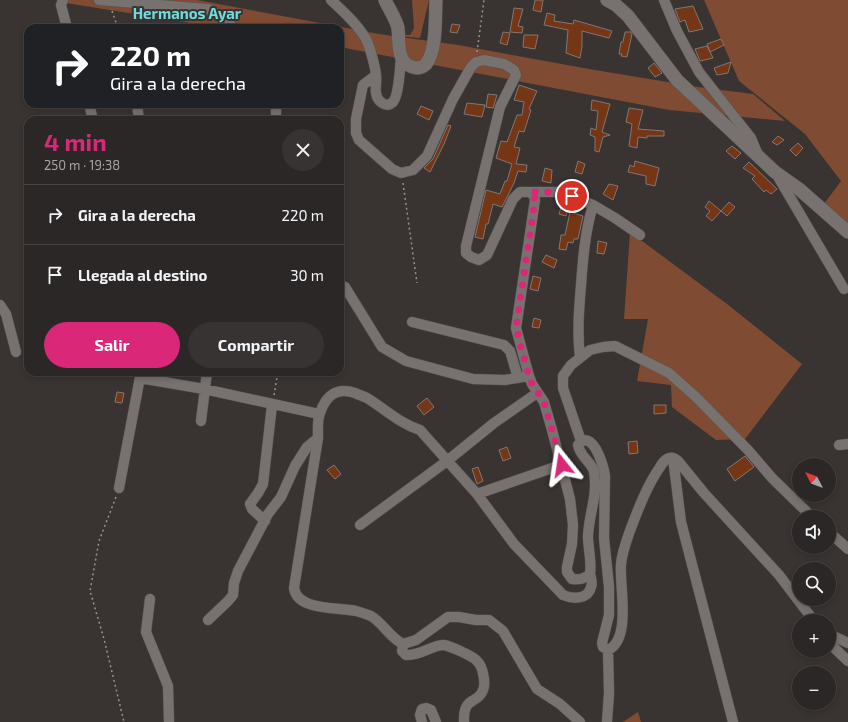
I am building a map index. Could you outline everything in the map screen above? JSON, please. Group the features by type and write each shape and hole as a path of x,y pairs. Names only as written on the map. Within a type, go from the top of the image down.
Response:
{"street":[{"path":"63,0 61,5 66,24"},
{"path":"100,0 208,9 225,18 230,24"},
{"path":"331,0 353,21 366,40 376,75 376,94 381,103 390,105 394,101 397,91 401,57 398,27 385,0"},
{"path":"401,57 407,64 414,68 426,64 433,47 436,0"},
{"path":"607,0 616,4 628,16 677,80 775,172 800,189 848,232"},
{"path":"664,0 677,31 700,72 751,138 759,156"},
{"path":"376,75 363,86 356,119 356,133 359,140 366,147 392,169 401,173 413,170 427,156 453,99 471,67 476,62 484,60 504,64 514,70 516,75 500,107 466,246 466,253 471,257 479,260 487,255 513,199 520,192 562,192 593,205 640,235"},
{"path":"775,172 844,289"},
{"path":"530,192 534,196 535,200 516,328 529,376 537,393 544,402 570,499 573,525 572,544 567,572 572,579 580,580 585,579 590,574"},
{"path":"580,357 578,342 583,249 587,224 593,205"},
{"path":"344,287 382,347 406,361 473,379 505,380 529,376"},
{"path":"0,306 6,314 16,352"},
{"path":"412,322 504,345 510,351 518,378"},
{"path":"404,644 370,616 355,611 305,603 294,594 318,438 319,414 329,396 335,392 343,391 366,397 407,426 420,430 477,494 514,544 563,595 570,598 582,597 589,592 592,586 590,574 591,558 588,537 596,489 593,469 579,452 578,445 581,441 563,388 563,376 580,357 590,350 615,346 669,373 716,417 748,450 772,478 805,510"},
{"path":"119,488 140,376"},
{"path":"144,376 319,414"},
{"path":"201,421 206,376"},
{"path":"360,525 447,462 494,424 537,393"},
{"path":"265,521 250,504 263,484 272,405"},
{"path":"208,620 228,602 233,595 234,583 238,571 265,521 281,497 295,466 307,447 318,438"},
{"path":"581,441 585,440 591,442 596,448 604,467 604,538 609,587 609,614 602,643 603,647 608,650"},
{"path":"608,650 614,647 619,641 621,634 623,595 621,564 627,541 640,505 654,475 664,460 668,458 678,461 704,494 757,550 808,614"},
{"path":"672,458 681,522 733,722"},
{"path":"477,494 562,465"},
{"path":"836,538 848,549"},
{"path":"150,599 146,632 168,686 169,722"},
{"path":"404,644 416,640 448,617 489,620 503,631 537,689 560,704 580,722"},
{"path":"836,637 848,643"},
{"path":"404,644 402,651 406,655 414,656 437,646 445,645 477,661 481,668 484,686 483,692 466,706 464,712 464,722"},
{"path":"607,722 609,693 608,650"},
{"path":"836,650 848,661"},
{"path":"609,693 615,722"},
{"path":"422,722 420,714 422,709 426,708 431,710 436,722"}],"path":[{"path":"109,0 117,24"},
{"path":"476,62 484,0"},
{"path":"401,173 417,283"},
{"path":"272,405 277,376"},
{"path":"119,488 115,503 99,540 90,591 104,639 124,722"}],"shaded area":[{"path":"65,0 197,0 325,24 197,24 66,3"},
{"path":"412,0 429,0 420,38 398,36 398,34 410,35 414,28"},
{"path":"704,0 848,0 848,236 824,204 841,181 805,134 739,81"},
{"path":"344,27 458,45 698,87 753,94 785,121 669,110 344,48"},
{"path":"630,232 727,304 802,364 745,439 716,440 672,407 671,385 637,381 648,319 624,319"},
{"path":"638,712 641,722 623,722"}],"building":[{"path":"535,0 543,0 541,12 533,10"},
{"path":"693,6 703,29 689,32 685,20 680,22 675,9"},
{"path":"514,8 523,9 518,26 523,27 522,33 510,32"},
{"path":"547,13 555,15 554,21 573,24 574,20 612,31 609,38 582,31 580,58 566,53 568,30 544,25"},
{"path":"452,24 460,25 457,33 450,32"},
{"path":"503,32 510,33 507,45 500,43"},
{"path":"625,32 631,32 632,34 627,57 619,54 621,42 623,42"},
{"path":"524,35 538,35 535,49 523,47"},
{"path":"721,39 724,45 710,52 707,44"},
{"path":"707,46 713,58 700,61 695,49"},
{"path":"731,62 728,73 717,75 714,68"},
{"path":"654,63 662,73 655,77 648,68"},
{"path":"519,85 537,91 529,109 531,110 524,132 519,131 514,147 520,148 516,164 527,165 526,172 518,171 514,183 502,207 493,204 488,224 486,224 483,239 475,237 486,190 500,194 505,181 507,181 512,164 496,158 501,141 507,142 517,115 522,115 524,102 514,100"},
{"path":"488,94 497,95 493,108 486,107"},
{"path":"592,100 610,104 602,132 610,135 603,137 599,152 595,151 595,137 590,135 591,128 596,130 598,111 591,110"},
{"path":"467,103 485,105 482,117 464,114"},
{"path":"421,106 433,111 429,120 417,114"},
{"path":"629,108 643,110 638,129 664,131 664,136 647,136 647,138 638,137 637,148 629,146 632,124 626,122"},
{"path":"448,125 451,126 430,172 424,168 433,159"},
{"path":"778,136 784,140 777,145 772,142"},
{"path":"798,143 803,148 796,156 790,150"},
{"path":"732,146 741,153 735,159 726,151"},
{"path":"578,161 585,164 582,174 575,172"},
{"path":"635,161 659,168 655,186 646,184 646,176 628,172 630,165 634,167"},
{"path":"749,162 777,189 771,194 766,190 764,192 752,179 755,176 743,168"},
{"path":"545,168 552,170 551,183 542,181"},
{"path":"609,184 618,186 613,200 603,194"},
{"path":"709,201 721,211 712,221 706,216 710,211 705,207"},
{"path":"729,202 735,207 727,216 721,211"},
{"path":"562,204 568,207 566,216 559,214"},
{"path":"570,212 583,216 578,239 574,239 573,243 568,242 566,250 559,249 561,235 565,235"},
{"path":"598,241 607,243 604,254 597,253"},
{"path":"546,255 557,260 554,268 542,262"},
{"path":"533,276 541,278 538,291 530,289"},
{"path":"534,318 541,320 539,328 532,327"},
{"path":"117,392 124,393 122,403 115,402"},
{"path":"427,398 434,407 424,415 417,406"},
{"path":"654,405 666,405 666,413 654,414"},
{"path":"637,441 638,453 629,454 628,442"},
{"path":"507,447 511,458 503,461 499,450"},
{"path":"745,456 754,467 735,481 727,469"},
{"path":"334,465 341,474 335,479 327,470"},
{"path":"478,467 483,481 477,484 472,469"}],"district":[{"name":"Hermanos Ayar","path":"187,14"}],"route":[{"path":"562,465 544,402 532,384 516,328 535,200 534,196 530,192 562,192 572,196"}]}
